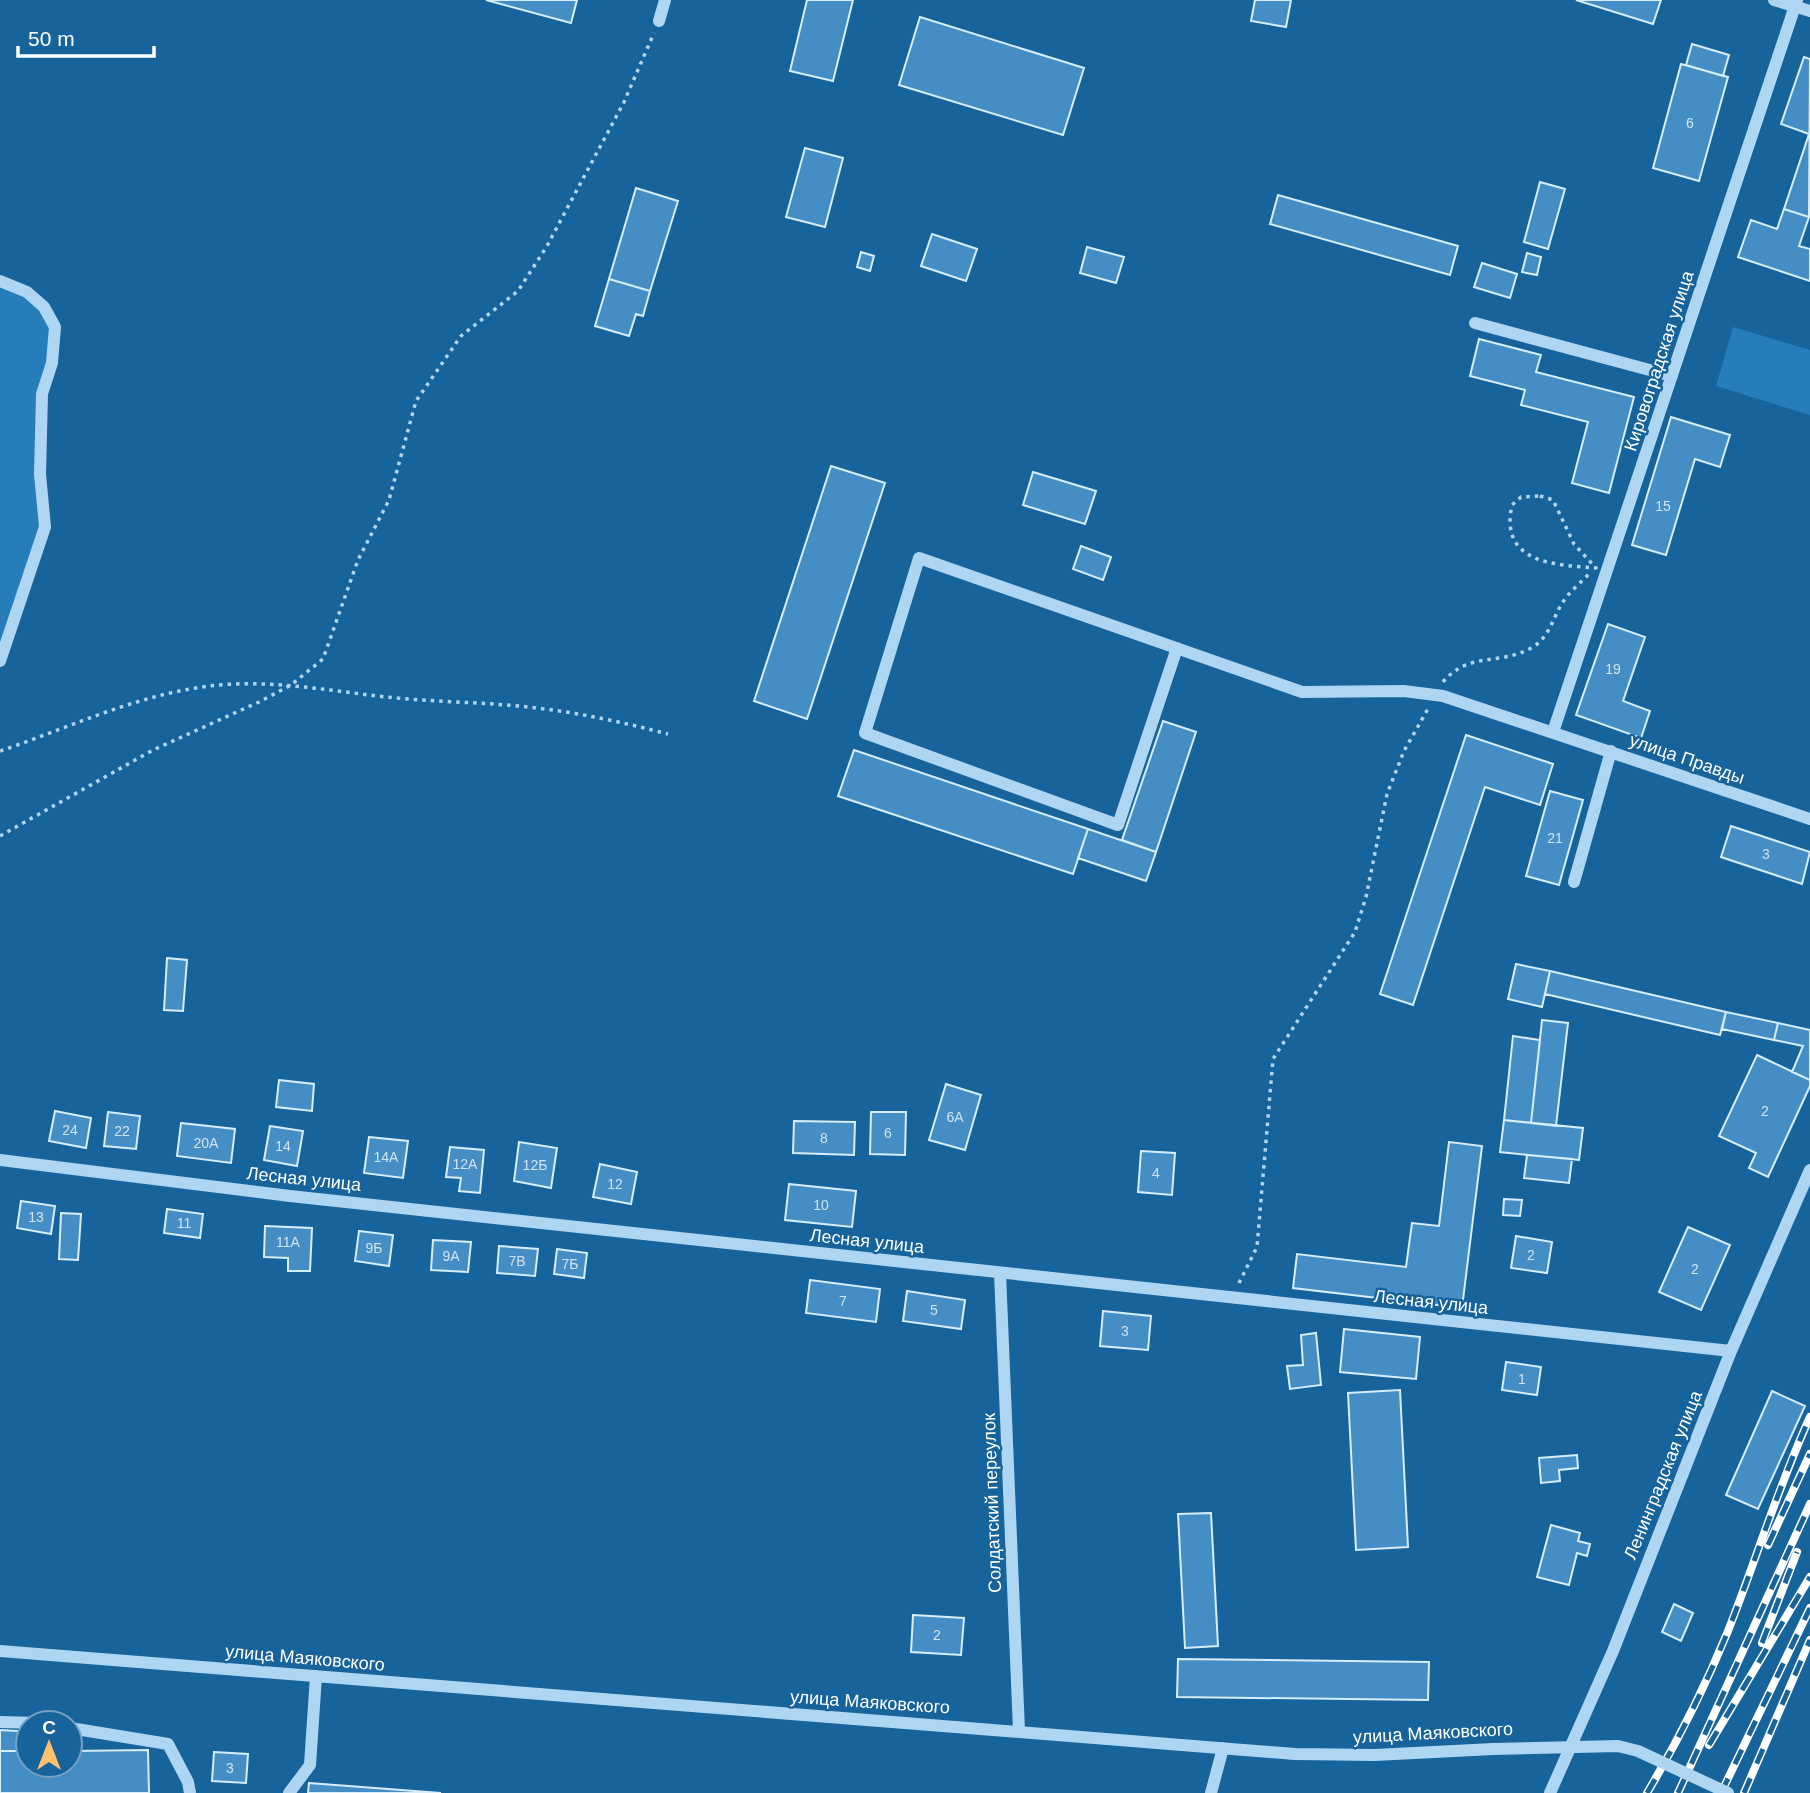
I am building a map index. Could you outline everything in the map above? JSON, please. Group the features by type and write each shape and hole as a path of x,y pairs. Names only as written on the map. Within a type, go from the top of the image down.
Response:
{"street":[{"path":"659,21 665,0"},
{"path":"1774,0 1796,3 1810,11"},
{"name":"Кировоградская улица","path":"1553,732 1796,3"},
{"path":"0,281 27,292 44,307 55,327 52,363 42,394 40,474 46,527 0,661"},
{"path":"1475,323 1672,376"},
{"name":"улица Правды","path":"1177,648 1118,825 866,733 919,558 1177,648 1302,692 1404,691 1436,695 1810,819"},
{"path":"1574,882 1611,751"},
{"name":"Лесная улица","path":"0,1160 290,1196 1731,1351"},
{"name":"Ленинградская улица","path":"1550,1793 1613,1651 1731,1351 1810,1170"},
{"name":"Солдатский переулок","path":"1000,1273 1019,1731"},
{"name":"улица Маяковского","path":"0,1651 1296,1755 1618,1746 1638,1751 1728,1793"},
{"path":"289,1793 310,1765 316,1676"},
{"path":"84,1730 168,1744 188,1782 190,1793"},
{"path":"1211,1793 1223,1748"}],"path":[{"path":"0,836 153,750 220,722 291,685 323,659 358,560 389,500 416,401 461,336 518,291 547,246 624,102 659,21"},
{"path":"1540,496 1553,500 1574,544 1596,568 1561,565 1528,554 1516,545 1509,532 1512,505 1521,497 1540,496"},
{"path":"1232,1298 1257,1247 1273,1059 1355,932 1366,897 1387,794 1404,751 1443,682 1462,665 1513,656 1540,643 1562,603 1613,554"},
{"path":"0,751 99,712 198,687 291,685 387,697 529,707 614,720 668,734"}],"shaded area":[{"path":"0,281 27,292 55,327 42,394 45,527 0,661"},
{"path":"1733,327 1810,350 1810,415 1716,386"}],"building":[{"path":"486,0 577,0 571,23"},
{"path":"807,0 853,0 833,81 790,71"},
{"path":"1255,0 1291,0 1286,27 1251,21"},
{"path":"1576,0 1661,0 1653,24"},
{"path":"920,17 1084,68 1063,135 899,85"},
{"path":"1692,44 1729,55 1723,76 1686,65"},
{"path":"1804,57 1810,59 1809,217 1784,209 1809,134 1781,124"},
{"path":"1681,64 1728,77 1699,181 1653,168"},
{"path":"805,148 843,158 825,227 786,217"},
{"path":"1540,182 1565,189 1548,249 1524,242"},
{"path":"636,188 678,201 650,291 609,279"},
{"path":"1278,195 1458,246 1450,275 1270,224"},
{"path":"1784,209 1809,217 1799,246 1810,249 1810,281 1738,257 1751,220 1777,229"},
{"path":"932,234 977,249 966,281 921,266"},
{"path":"1087,247 1124,257 1116,283 1080,273"},
{"path":"861,252 874,256 870,271 857,267"},
{"path":"1527,253 1541,257 1537,275 1522,272"},
{"path":"1482,263 1517,274 1510,298 1474,287"},
{"path":"609,279 650,291 643,316 636,314 629,336 595,326"},
{"path":"1479,339 1541,355 1536,372 1634,397 1609,493 1572,483 1588,422 1521,405 1525,390 1470,376"},
{"path":"1671,417 1730,435 1720,467 1695,459 1666,555 1632,545"},
{"path":"831,466 885,483 807,719 754,701"},
{"path":"1033,472 1096,491 1085,524 1023,505"},
{"path":"1081,546 1111,557 1103,580 1073,569"},
{"path":"1608,624 1645,637 1623,701 1650,711 1641,738 1576,715"},
{"path":"1163,721 1196,732 1156,852 1122,840"},
{"path":"1466,735 1553,764 1540,805 1485,787 1413,1005 1380,994"},
{"path":"854,750 1088,829 1073,874 838,796"},
{"path":"1550,791 1583,800 1559,885 1526,876"},
{"path":"1731,826 1810,852 1802,884 1721,857"},
{"path":"1088,829 1156,852 1146,881 1078,858"},
{"path":"167,958 187,960 183,1011 164,1010"},
{"path":"1516,964 1550,971 1542,1007 1508,999"},
{"path":"1550,971 1726,1012 1720,1035 1545,994"},
{"path":"1726,1012 1778,1023 1774,1040 1722,1029"},
{"path":"1542,1020 1568,1023 1556,1126 1531,1123"},
{"path":"1778,1023 1810,1030 1810,1080 1792,1072 1803,1046 1774,1040"},
{"path":"1513,1036 1540,1040 1531,1123 1504,1120"},
{"path":"1757,1055 1810,1080 1810,1086 1768,1177 1749,1168 1756,1153 1719,1136"},
{"path":"279,1080 314,1084 312,1111 276,1107"},
{"path":"946,1084 981,1095 965,1150 929,1140"},
{"path":"55,1111 91,1118 86,1148 49,1141"},
{"path":"108,1112 140,1116 136,1149 104,1146"},
{"path":"871,1112 906,1112 905,1155 870,1154"},
{"path":"1504,1120 1583,1128 1579,1160 1500,1152"},
{"path":"794,1121 855,1122 854,1155 793,1153"},
{"path":"181,1123 235,1129 231,1163 177,1156"},
{"path":"270,1126 303,1131 297,1166 264,1160"},
{"path":"369,1137 408,1141 403,1178 364,1173"},
{"path":"519,1142 557,1148 551,1188 514,1181"},
{"path":"1449,1142 1482,1146 1462,1308 1293,1288 1297,1254 1406,1267 1412,1223 1439,1226"},
{"path":"450,1147 484,1150 480,1193 459,1191 461,1178 446,1177"},
{"path":"1141,1151 1175,1153 1172,1195 1138,1192"},
{"path":"1527,1155 1572,1159 1569,1183 1524,1178"},
{"path":"600,1164 637,1172 631,1204 593,1197"},
{"path":"789,1184 856,1191 852,1227 785,1220"},
{"path":"1504,1199 1522,1200 1520,1216 1503,1215"},
{"path":"21,1201 55,1206 51,1234 17,1228"},
{"path":"167,1209 203,1214 200,1238 164,1233"},
{"path":"61,1213 81,1214 78,1260 59,1259"},
{"path":"265,1226 312,1228 310,1271 288,1271 288,1258 264,1257"},
{"path":"1688,1227 1730,1245 1701,1310 1659,1292"},
{"path":"359,1231 393,1235 389,1266 355,1261"},
{"path":"1516,1236 1552,1242 1547,1273 1511,1268"},
{"path":"433,1240 471,1242 468,1272 431,1270"},
{"path":"499,1246 538,1249 535,1276 497,1273"},
{"path":"557,1249 587,1253 584,1278 554,1274"},
{"path":"810,1280 880,1289 876,1322 806,1313"},
{"path":"907,1291 965,1300 961,1329 903,1321"},
{"path":"1103,1311 1151,1316 1148,1350 1100,1346"},
{"path":"1344,1329 1420,1337 1416,1379 1340,1372"},
{"path":"1316,1333 1321,1385 1290,1389 1287,1366 1303,1365 1301,1335"},
{"path":"1506,1362 1541,1367 1537,1395 1502,1390"},
{"path":"1400,1390 1408,1547 1356,1550 1348,1393"},
{"path":"1772,1391 1805,1406 1758,1509 1726,1495"},
{"path":"1577,1455 1578,1468 1559,1470 1560,1481 1541,1483 1539,1458"},
{"path":"1211,1513 1218,1646 1185,1648 1178,1514"},
{"path":"1551,1525 1580,1533 1578,1541 1590,1544 1587,1556 1577,1553 1569,1585 1537,1577"},
{"path":"1674,1604 1693,1613 1681,1641 1662,1632"},
{"path":"913,1615 964,1618 961,1655 911,1652"},
{"path":"1178,1659 1429,1662 1428,1700 1177,1697"},
{"path":"0,1730 14,1731 14,1751 0,1751"},
{"path":"148,1750 149,1793 0,1793 0,1751 14,1751 14,1779 84,1779 84,1751"},
{"path":"214,1752 248,1754 246,1783 212,1781"},
{"path":"309,1783 441,1793 308,1793"}],"railway":[{"path":"1647,1793 1680,1734 1719,1652 1810,1417"},
{"path":"1768,1545 1810,1454"},
{"path":"1678,1793 1810,1504"},
{"path":"1762,1643 1797,1552"},
{"path":"1709,1745 1810,1577"},
{"path":"1721,1793 1810,1608"},
{"path":"1744,1793 1810,1640"}]}
